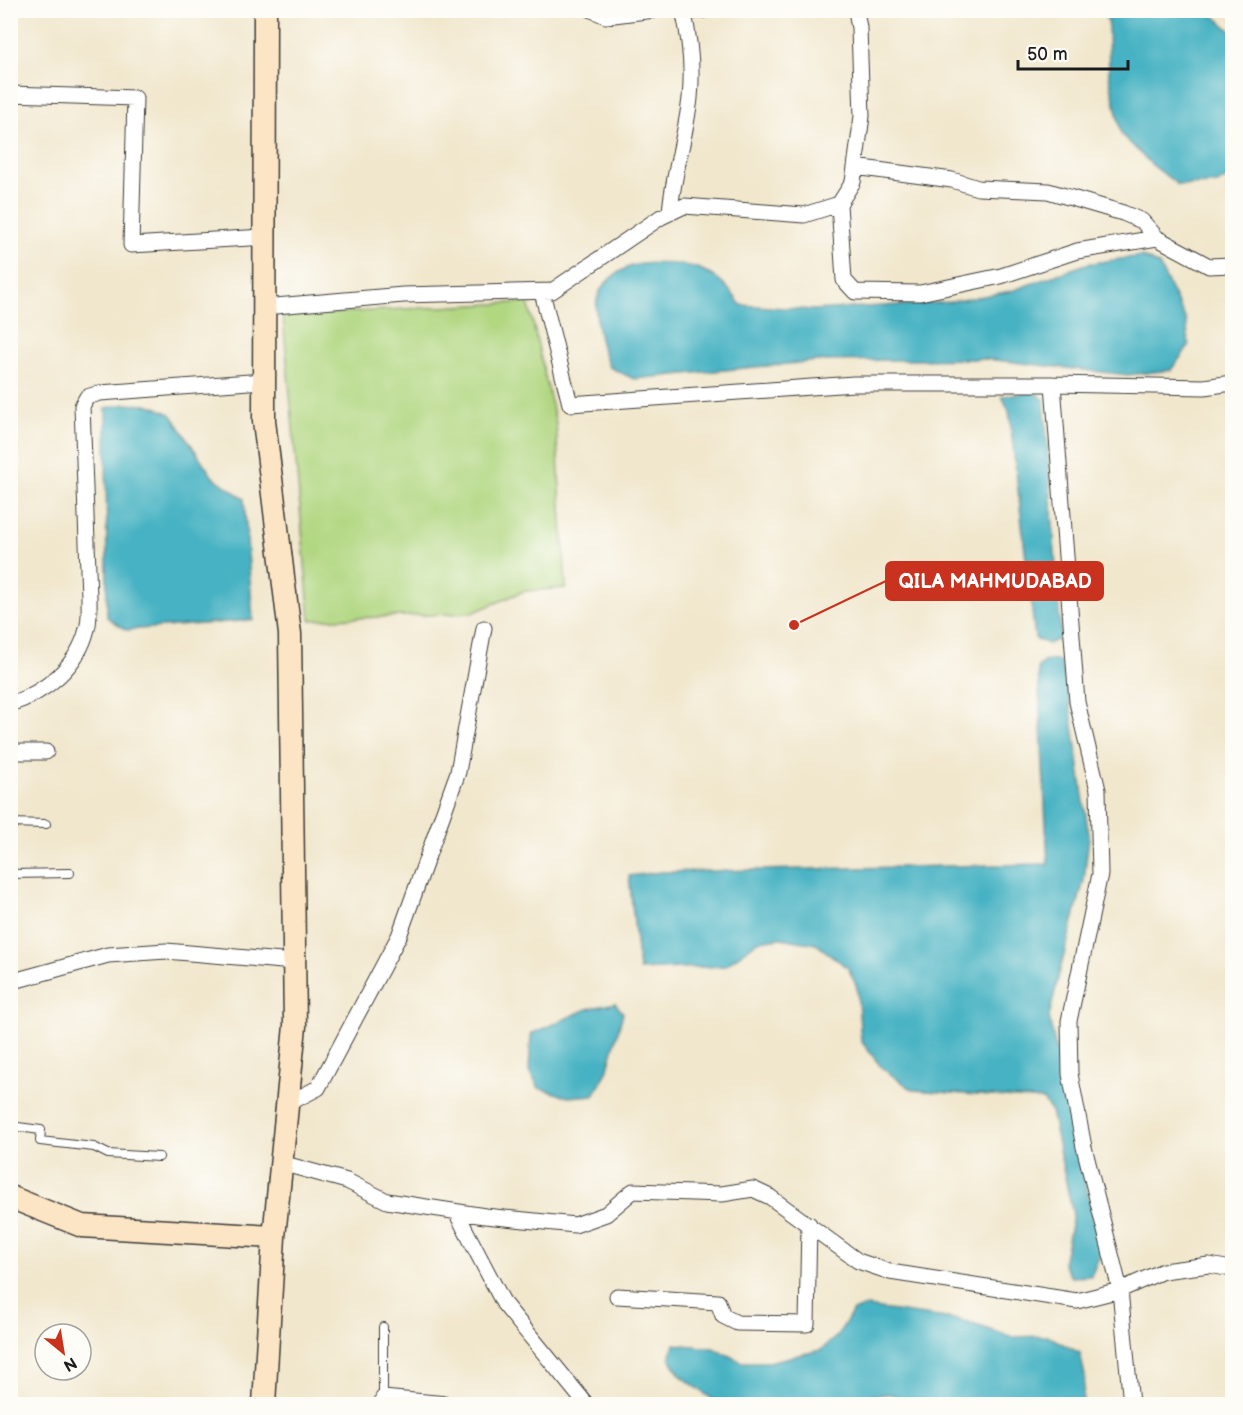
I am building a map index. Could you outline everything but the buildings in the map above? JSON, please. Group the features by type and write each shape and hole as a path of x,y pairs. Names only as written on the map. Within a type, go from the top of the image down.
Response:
{"main road":[{"path":"264,1404 274,1238 295,1026 290,634 264,421 265,10"},
{"path":"10,1197 81,1226 274,1238"}],"street":[{"path":"592,10 606,16 654,10"},
{"path":"670,212 690,98 691,45 683,11 704,10"},
{"path":"856,10 859,28 862,116 853,182 839,204 844,280 855,292 920,293 1001,276 1077,252 1157,238"},
{"path":"10,94 135,98 131,245 265,237"},
{"path":"855,167 952,180 978,188 1048,191 1142,221 1157,238 1209,266 1233,265"},
{"path":"264,307 403,296 552,291 670,212 684,206 804,215 839,204"},
{"path":"542,292 570,404 854,384 1204,387 1233,383"},
{"path":"10,704 50,685 75,659 88,629 89,597 82,406 87,398 100,393 264,381"},
{"path":"1053,384 1077,702 1098,790 1100,874 1069,1021 1070,1074 1084,1147 1120,1290 1131,1404"},
{"path":"287,1104 318,1088 399,936 458,772 484,628"},
{"path":"10,752 46,752"},
{"path":"10,982 108,955 166,951 294,962"},
{"path":"281,1163 347,1181 387,1201 456,1212 575,1225 606,1214 633,1191 722,1194 753,1189 770,1197 858,1261 890,1272 1077,1301 1120,1290 1163,1271 1209,1265 1233,1269"},
{"path":"456,1212 504,1304 586,1404"},
{"path":"617,1296 718,1302 723,1316 736,1323 807,1324 808,1224"},
{"path":"381,1401 446,1404"}],"lane":[{"path":"10,823 46,824"},
{"path":"10,874 70,873"},
{"path":"10,1126 41,1130 40,1141 94,1148 108,1154 159,1157"},
{"path":"381,1401 383,1326"}],"green space":[{"path":"528,302 556,424 566,588 524,591 472,613 310,620 283,316"}],"water":[{"path":"1103,11 1209,11 1232,32 1232,175 1217,184 1178,185 1151,164 1121,134 1109,75 1108,22"},
{"path":"1141,256 1159,265 1186,320 1189,346 1171,370 1128,375 986,359 818,361 634,379 609,367 597,325 597,300 605,284 626,268 638,264 676,264 700,269 724,284 741,305 813,310 950,302 1011,291 1086,264"},
{"path":"1033,392 1044,399 1061,638 1048,644 1035,638 1009,411 1002,396"},
{"path":"125,404 151,405 171,414 212,476 244,499 253,620 126,630 107,617 106,408"},
{"path":"1046,660 1060,661 1067,683 1089,837 1084,880 1049,1017 1101,1253 1091,1276 1071,1277 1063,1264 1073,1215 1051,1111 1043,1100 913,1090 882,1068 861,1041 857,987 848,968 816,944 781,938 758,941 725,966 639,970 629,876 661,872 1048,864 1038,667"},
{"path":"615,1003 623,1013 607,1072 594,1095 568,1097 539,1088 529,1071 531,1034 587,1009"},
{"path":"866,1307 961,1320 1011,1337 1048,1336 1080,1353 1085,1376 1082,1404 924,1404 889,1394 806,1404 723,1404 716,1402 680,1375 670,1358 674,1344 713,1348 742,1362 768,1362 821,1350 837,1336 853,1311"}],"place":[{"name":"QILA MAHMUDABAD","path":"794,625"}]}
